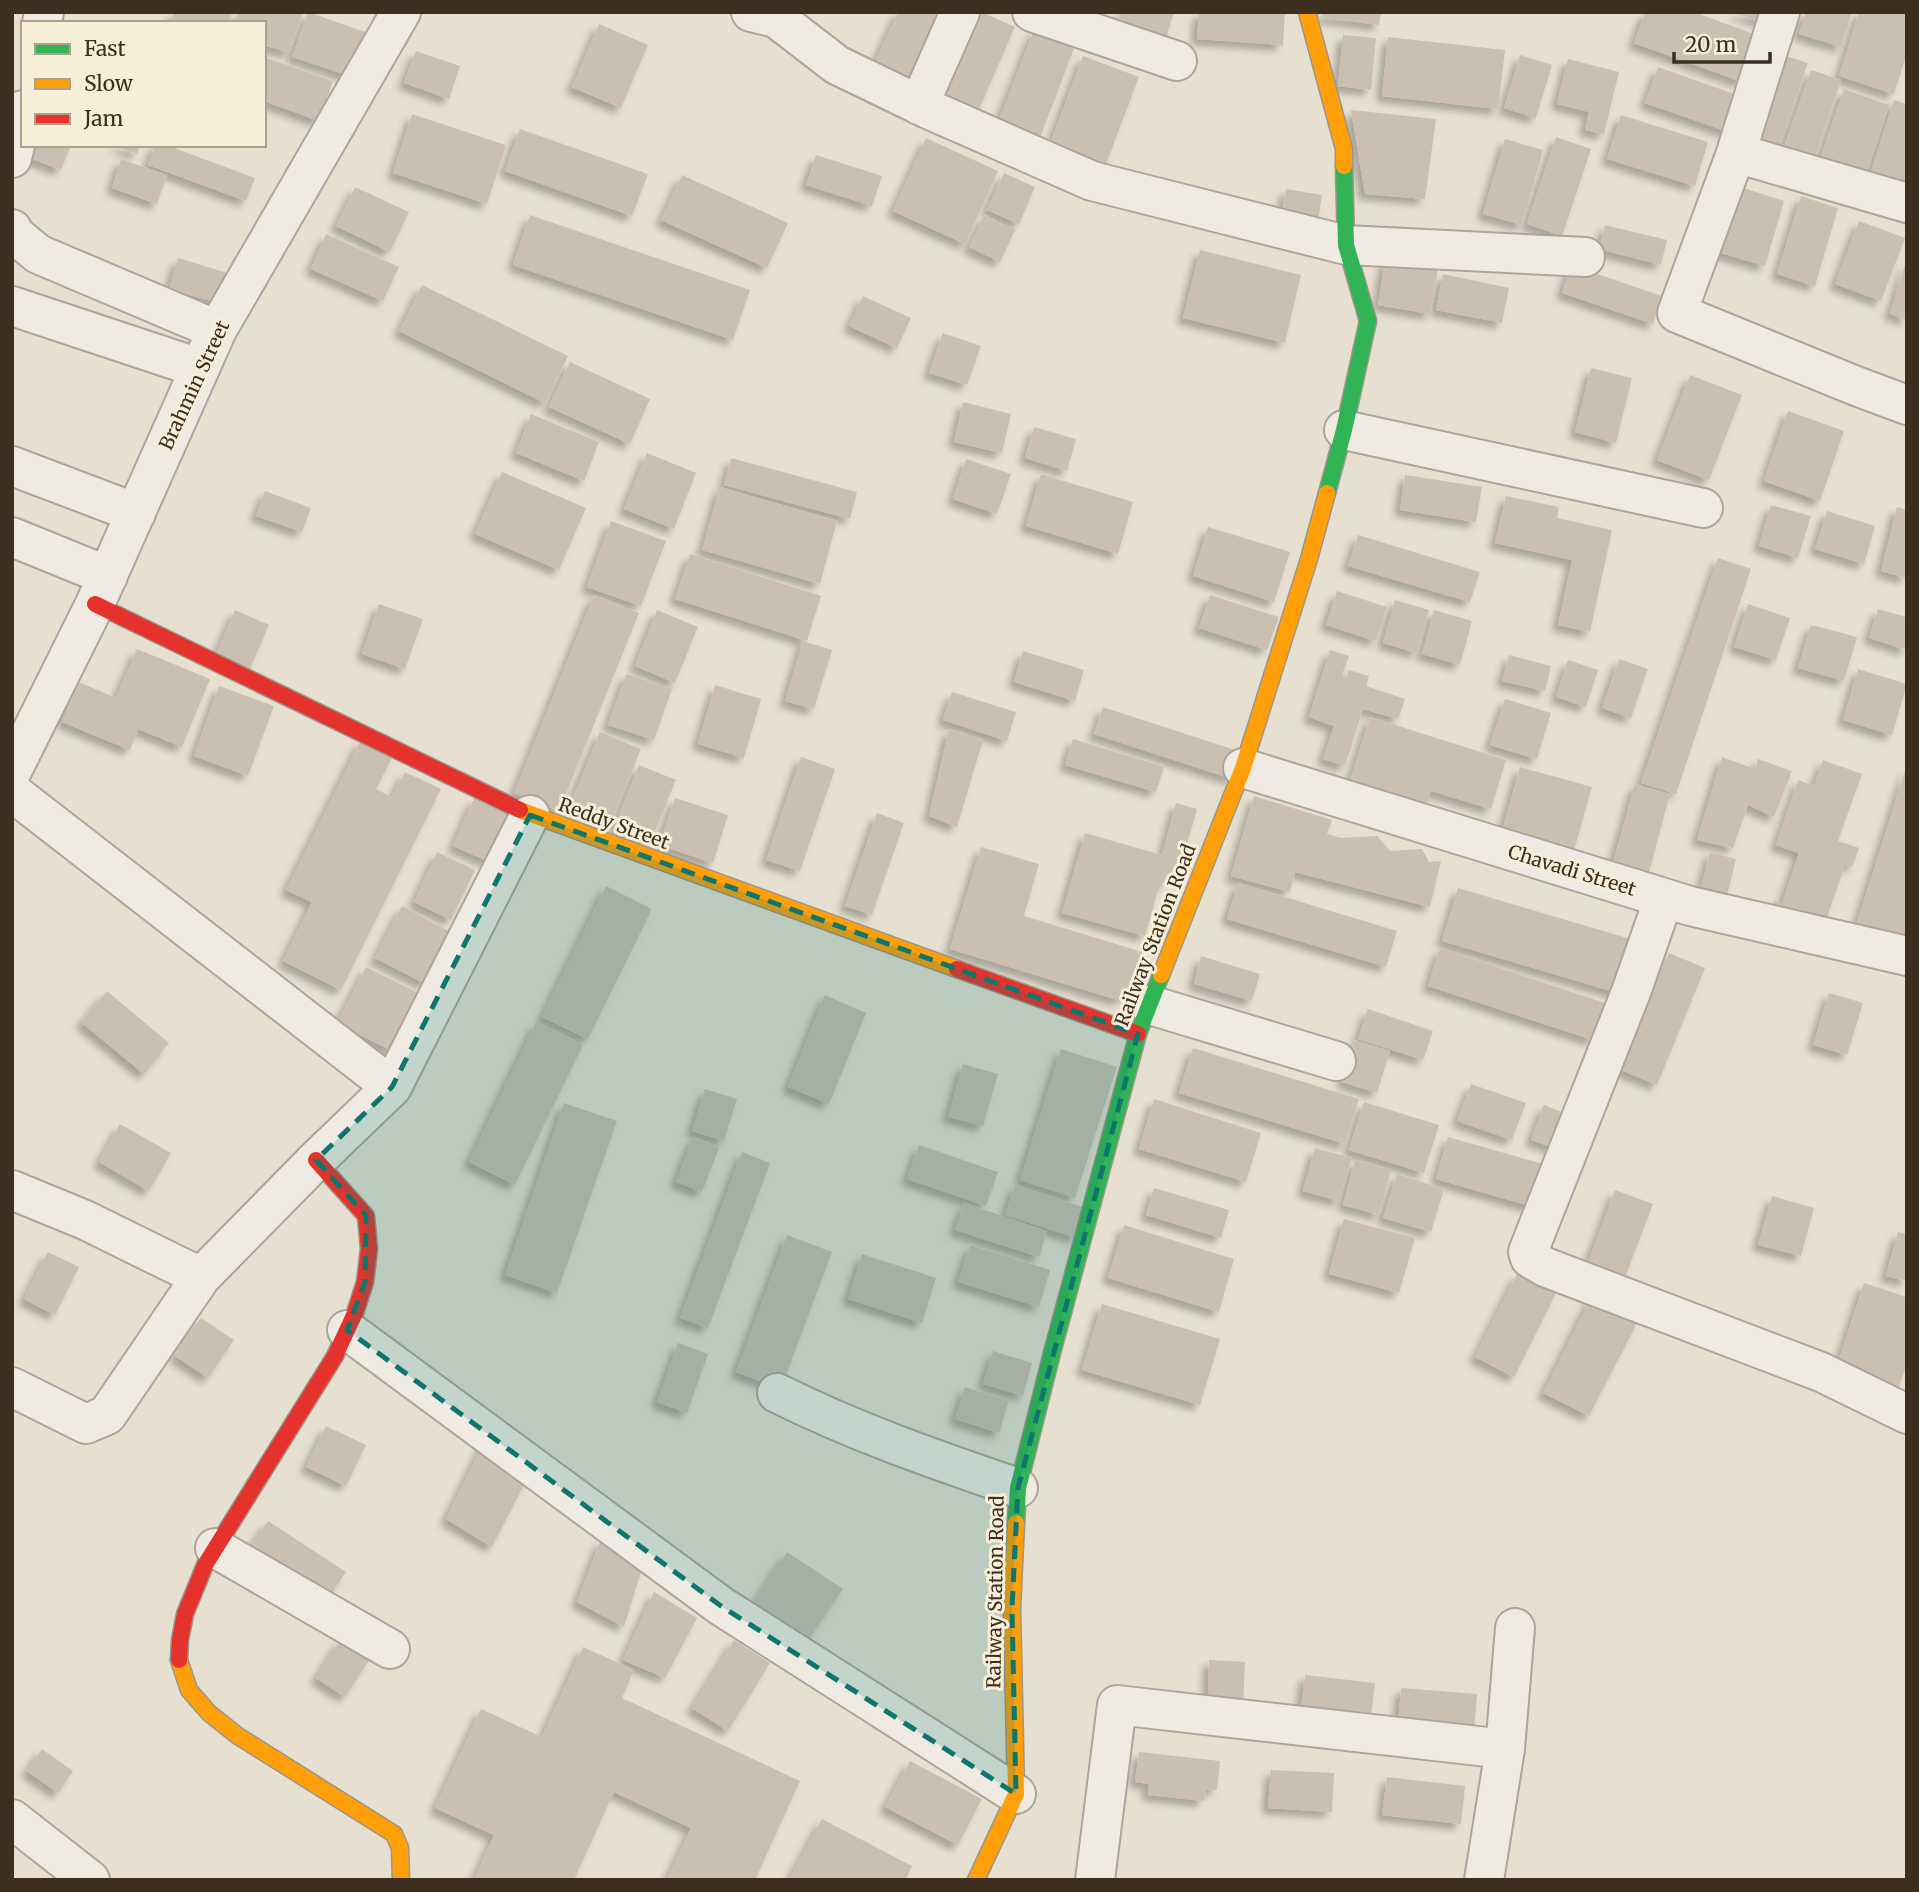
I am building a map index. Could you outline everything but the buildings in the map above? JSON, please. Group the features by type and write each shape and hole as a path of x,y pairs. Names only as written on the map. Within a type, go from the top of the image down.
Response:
{"street":[{"name":"Brahmin Street","path":"12,771 102,590 218,330 401,12"},
{"path":"751,12 776,18 837,65 1091,181 1346,245 1585,257"},
{"path":"919,104 960,12"},
{"path":"1031,12 1177,61"},
{"name":"Railway Station Road","path":"976,1880 1016,1794 1012,1608 1018,1488 1144,1020 1242,768 1309,559 1344,430 1368,321 1346,245 1344,149 1307,12"},
{"path":"1780,12 1736,153 1676,313 1907,405"},
{"path":"12,158 21,119"},
{"path":"1736,153 1907,203"},
{"path":"12,229 13,233 38,254 218,330"},
{"path":"12,306 199,369"},
{"path":"1344,430 1703,508"},
{"path":"12,466 136,513"},
{"path":"12,537 102,590"},
{"name":"Reddy Street","path":"102,590 530,815 1144,1020"},
{"name":"Chavadi Street","path":"1242,768 1664,898 1907,956"},
{"path":"12,792 392,1087"},
{"path":"12,1387 86,1424 107,1415 201,1277 392,1087 530,815"},
{"path":"1664,898 1631,992 1528,1252 1530,1258 1545,1267 1821,1372 1907,1414"},
{"path":"1144,1020 1336,1061"},
{"path":"316,1160 366,1216 369,1249 365,1282 335,1356 215,1548 189,1601 179,1637 180,1670 200,1706 255,1749 394,1834 400,1848 401,1880"},
{"path":"12,1190 85,1220 201,1277"},
{"path":"347,1330 721,1606 1016,1794"},
{"path":"777,1393 832,1421 1018,1488"},
{"path":"215,1548 390,1649"},
{"path":"1485,1880 1505,1749 1515,1628"},
{"path":"1095,1880 1117,1705 1505,1749"},
{"path":"12,1819 90,1880"}],"highlighted area":[{"path":"530,815 1138,1034 1018,1488 1012,1608 1016,1794 721,1606 347,1330 365,1282 366,1216 316,1160 392,1087"}],"traffic: fast":[{"path":"1327,493 1368,321 1346,245 1344,166"},
{"path":"1016,1523 1018,1488 1052,1353 1138,1034 1161,975"}],"traffic: slow":[{"path":"1307,12 1344,149 1344,166"},
{"path":"1161,975 1243,768 1327,493"},
{"path":"520,810 957,969"},
{"path":"976,1880 1016,1794 1012,1608 1016,1523"},
{"path":"179,1660 189,1690 209,1713 238,1736 394,1834 400,1848 401,1880"}],"traffic: jam":[{"path":"95,604 520,810"},
{"path":"957,969 1138,1034"},
{"path":"179,1660 185,1614 205,1565 335,1356 355,1313 365,1282 369,1249 366,1216 316,1160"}]}
